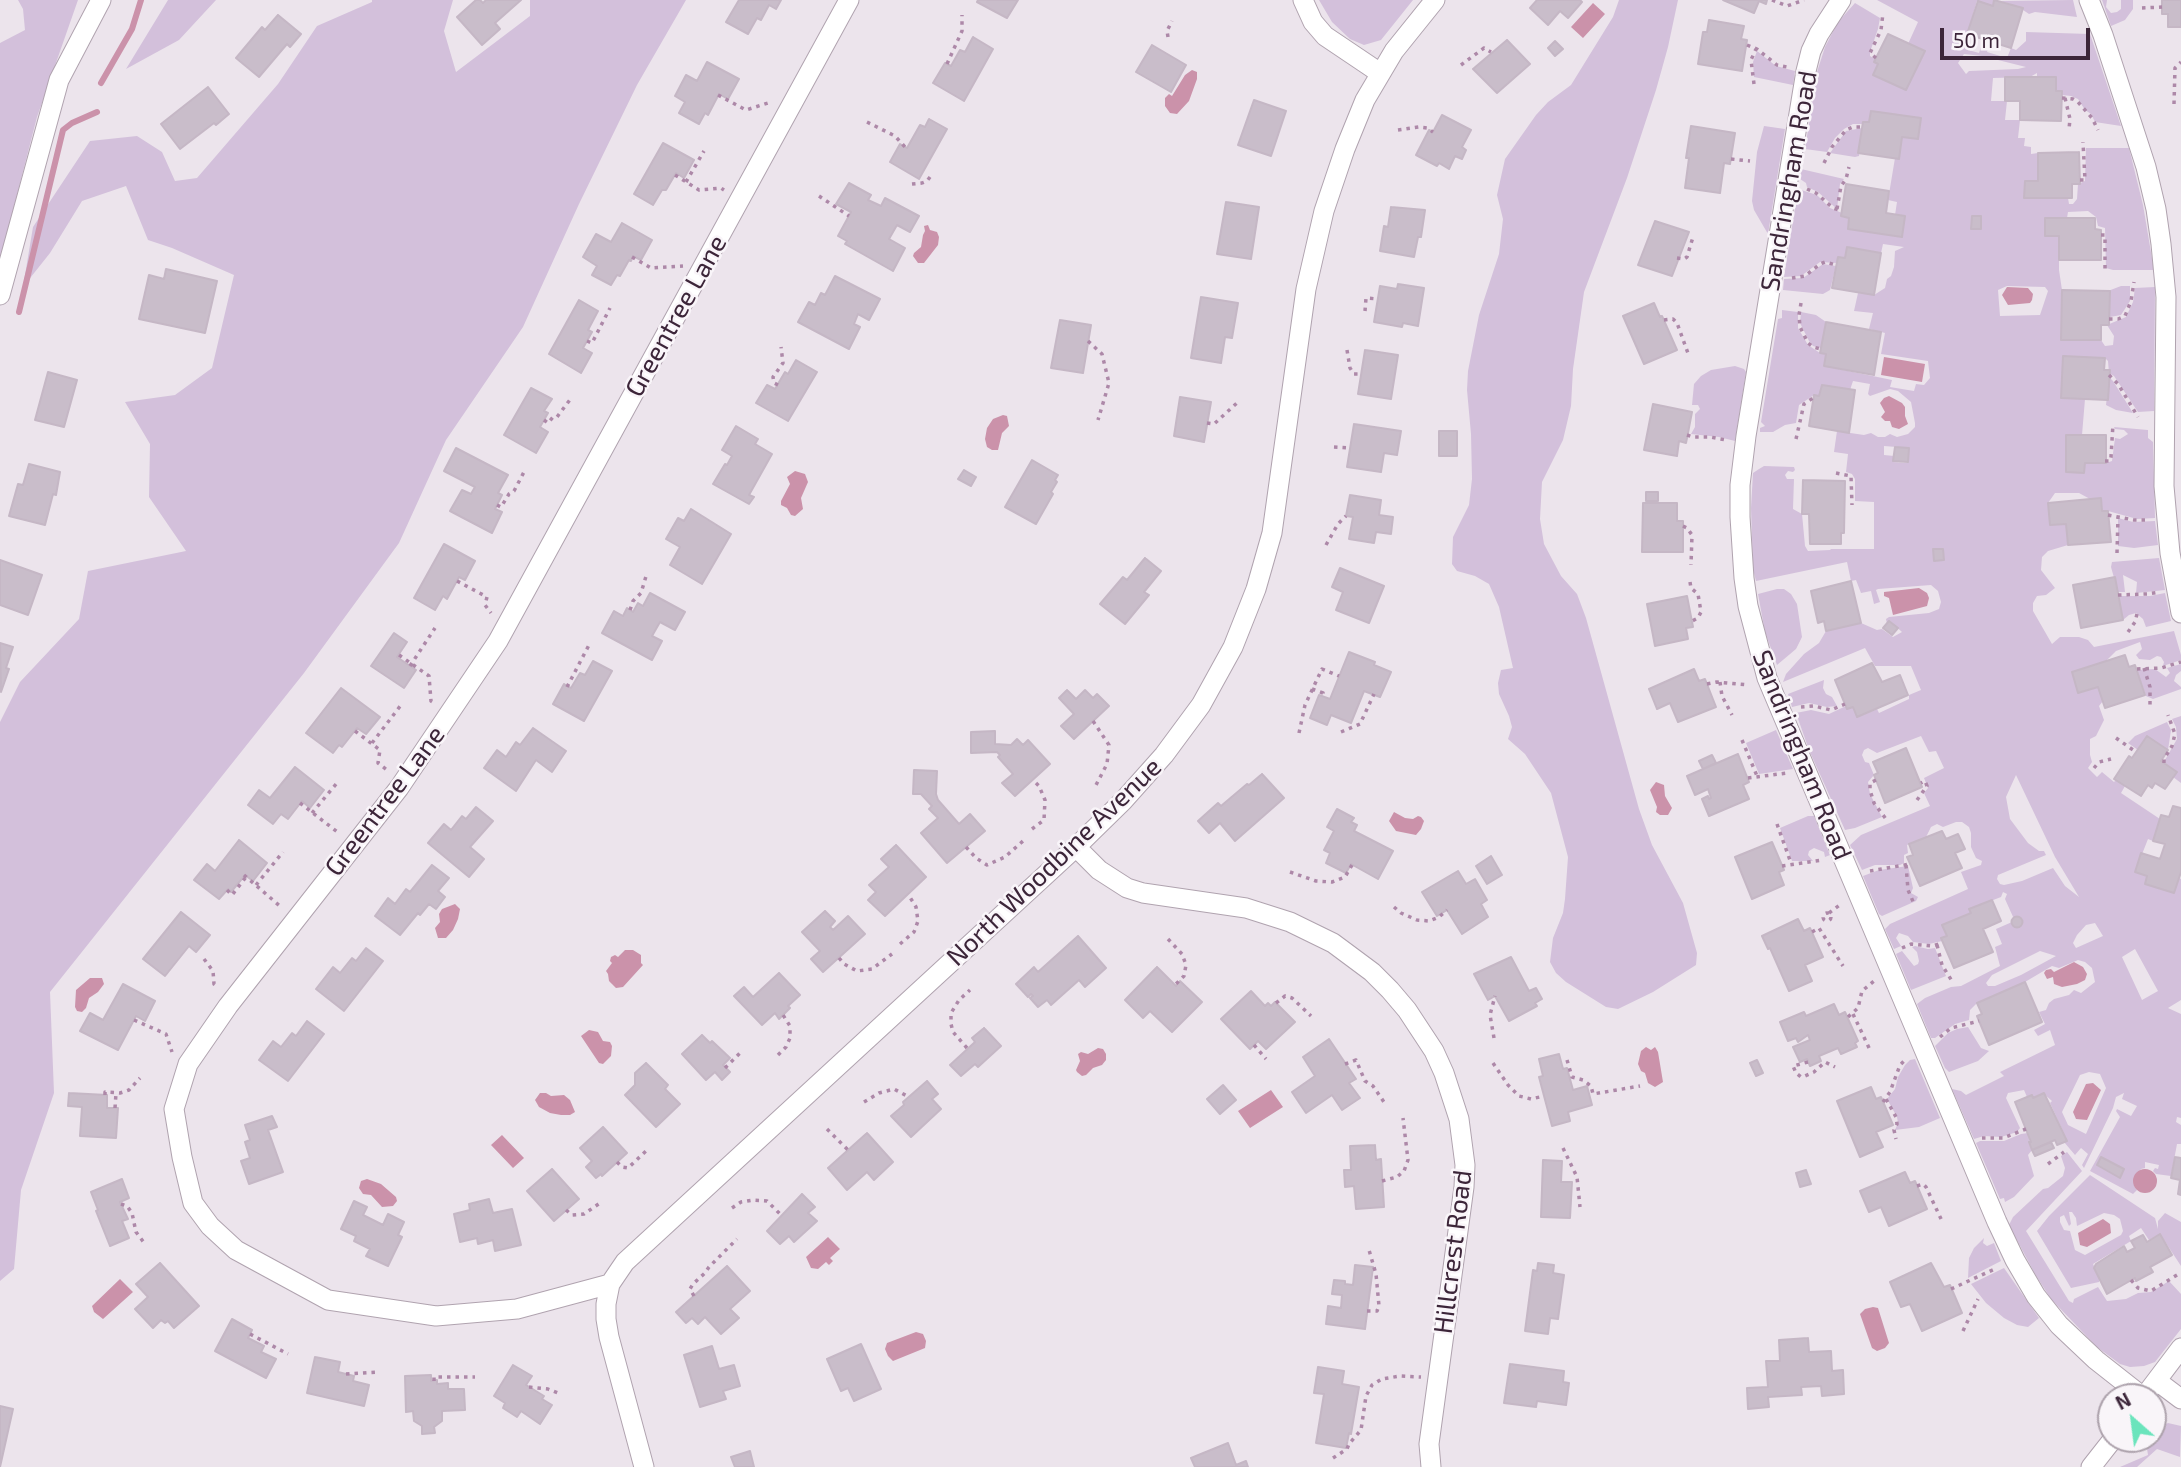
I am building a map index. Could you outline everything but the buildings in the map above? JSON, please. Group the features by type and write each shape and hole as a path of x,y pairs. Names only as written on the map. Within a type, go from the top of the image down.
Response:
{"street":[{"path":"0,295 59,80 101,0"},
{"name":"Greentree Lane","path":"610,1284 517,1309 436,1316 328,1300 236,1250 210,1226 193,1203 174,1109 189,1062 233,1000 403,782 508,623 849,0"},
{"path":"1303,0 1313,22 1325,36 1381,73"},
{"name":"North Woodbine Avenue","path":"610,1284 625,1262 640,1247 1123,801 1164,755 1200,705 1233,647 1272,533 1306,289 1322,217 1365,100 1394,51 1435,0"},
{"name":"Sandringham Road","path":"1841,0 1819,34 1806,71 1745,445 1740,517 1744,578 1751,618 1767,678 2015,1260 2036,1296 2059,1325 2096,1360 2126,1383"},
{"path":"2089,0 2143,158 2159,230 2165,288 2166,517 2181,613"},
{"name":"Hillcrest Road","path":"1076,847 1099,870 1127,888 1143,893 1246,908 1312,931 1372,972 1422,1030 1444,1073 1452,1096 1459,1119 1465,1165 1429,1444 1431,1467"},
{"path":"610,1284 606,1304 609,1337 644,1467"},
{"path":"2181,1348 2157,1381 2181,1399"},
{"path":"2091,1467 2102,1453"}],"path":[{"path":"1772,0 1787,6 1804,0"},
{"path":"2142,8 2162,7"},
{"path":"1876,58 1870,53 1881,30 1883,13"},
{"path":"947,64 962,31 962,15"},
{"path":"1168,37 1167,31 1172,21"},
{"path":"1746,45 1756,48 1777,65 1806,71"},
{"path":"1461,65 1484,48 1491,52"},
{"path":"1754,84 1751,61 1756,48"},
{"path":"2174,104 2175,68 2181,62"},
{"path":"718,96 746,110 773,102 788,111"},
{"path":"2069,129 2070,119 2063,98 2078,102 2098,130"},
{"path":"867,122 895,136 905,147"},
{"path":"1398,130 1419,127 1433,132"},
{"path":"1824,163 1832,147 1846,130 1862,127"},
{"path":"2080,180 2085,180 2083,142"},
{"path":"686,182 704,152"},
{"path":"1731,159 1750,161"},
{"path":"1788,184 1816,193 1829,206 1840,210 1841,186 1849,167"},
{"path":"912,184 928,181 933,173"},
{"path":"675,175 699,190 721,188 740,199"},
{"path":"819,196 849,216"},
{"path":"2101,235 2105,235 2105,272"},
{"path":"1677,258 1687,257 1693,237"},
{"path":"632,257 651,268 681,265 700,275"},
{"path":"1773,275 1800,278 1825,262 1836,265"},
{"path":"2109,319 2125,316 2134,282"},
{"path":"1365,311 1366,298 1378,299"},
{"path":"1801,303 1800,327 1808,343 1821,349"},
{"path":"587,341 592,343 610,309"},
{"path":"1664,320 1673,319 1677,323 1689,356"},
{"path":"1088,341 1102,354 1108,383 1098,420"},
{"path":"778,385 774,383 774,377 783,363 781,346"},
{"path":"1347,350 1350,368 1354,374 1361,374"},
{"path":"2109,375 2118,384 2138,417"},
{"path":"544,420 548,423 557,416 572,397"},
{"path":"1796,439 1804,404 1813,398"},
{"path":"1207,423 1214,424 1238,402"},
{"path":"2105,461 2110,461 2113,424"},
{"path":"1687,435 1745,445"},
{"path":"1334,447 1350,448"},
{"path":"497,505 500,507 514,491 524,472"},
{"path":"1836,473 1851,476 1852,505"},
{"path":"2108,515 2134,520 2166,517"},
{"path":"1326,545 1346,516"},
{"path":"2117,553 2118,517"},
{"path":"1683,526 1692,535 1692,565"},
{"path":"630,610 633,601 641,593 647,573"},
{"path":"457,581 487,597 485,605 508,623"},
{"path":"1690,582 1691,588 1698,594 1700,606 1699,615 1692,621"},
{"path":"2119,595 2176,589"},
{"path":"2128,632 2137,614"},
{"path":"411,665 435,628"},
{"path":"567,687 589,645"},
{"path":"398,655 429,676 431,701 449,715"},
{"path":"2137,669 2161,668 2181,663"},
{"path":"2144,668 2150,687 2150,706"},
{"path":"1299,733 1305,705 1322,669 1339,676"},
{"path":"1707,684 1720,682 1744,686 1767,678"},
{"path":"1720,682 1722,696 1732,715"},
{"path":"1312,689 1323,693 1322,696"},
{"path":"1341,733 1360,724 1374,694"},
{"path":"1783,714 1806,706 1830,710 1845,704"},
{"path":"372,743 401,705"},
{"path":"2164,764 2175,734 2168,716"},
{"path":"1093,721 1109,745 1108,764 1096,785"},
{"path":"355,731 380,750 378,763 403,782"},
{"path":"2116,738 2136,752"},
{"path":"1742,740 1757,776"},
{"path":"2094,768 2099,762 2111,758"},
{"path":"1748,778 1790,773 1805,767"},
{"path":"1032,829 1044,820 1045,800 1033,780"},
{"path":"1876,780 1870,782 1870,790 1874,803 1886,819"},
{"path":"1917,800 1927,786 1925,781 1921,783"},
{"path":"313,813 337,783"},
{"path":"300,803 354,845"},
{"path":"1777,824 1791,863"},
{"path":"966,847 976,858 988,864 1005,857 1023,841"},
{"path":"256,885 283,852"},
{"path":"1782,866 1791,863 1815,863 1841,852"},
{"path":"1290,872 1317,881 1332,881 1345,877 1352,865"},
{"path":"1852,878 1874,869 1892,869 1908,865 1908,890 1915,906"},
{"path":"226,890 232,895 245,876 296,920"},
{"path":"900,944 914,932 918,921 916,907 908,894"},
{"path":"1394,908 1417,920 1429,921 1439,918 1447,910"},
{"path":"1812,932 1819,929 1825,919"},
{"path":"1819,929 1843,966"},
{"path":"1168,939 1182,954 1186,965 1184,976 1175,985"},
{"path":"1885,956 1911,944 1943,943"},
{"path":"1937,945 1942,964 1952,981"},
{"path":"839,958 857,971 872,969 892,954"},
{"path":"204,959 213,971 214,984 233,1000"},
{"path":"1847,1017 1858,1008 1866,986 1892,975"},
{"path":"967,1048 953,1032 951,1013 959,1000 970,990"},
{"path":"1276,1003 1285,996 1292,998 1311,1016"},
{"path":"1494,1038 1490,1015 1495,996"},
{"path":"1853,1014 1871,1052"},
{"path":"778,1055 790,1038 790,1026 783,1015"},
{"path":"134,1020 166,1034 173,1054 189,1062"},
{"path":"1896,1139 1896,1117 1884,1100 1890,1092 1900,1065 1951,1028 1979,1021"},
{"path":"1254,1045 1266,1059"},
{"path":"725,1068 740,1053"},
{"path":"1345,1064 1356,1060 1365,1081 1373,1086 1386,1105"},
{"path":"1567,1060 1572,1077 1584,1080 1591,1086 1593,1094 1640,1086"},
{"path":"1808,1062 1793,1066 1801,1077 1814,1072 1825,1062 1835,1067"},
{"path":"1493,1063 1519,1096 1544,1096"},
{"path":"104,1095 105,1092 129,1090 140,1078"},
{"path":"864,1102 894,1088 909,1097"},
{"path":"115,1108 116,1093"},
{"path":"1382,1181 1397,1177 1404,1171 1408,1160 1403,1118"},
{"path":"827,1129 848,1150"},
{"path":"1964,1145 1981,1138 2003,1138 2026,1129"},
{"path":"1563,1148 1577,1177 1574,1182 1580,1207"},
{"path":"617,1162 628,1168 646,1151"},
{"path":"2048,1164 2064,1152"},
{"path":"1917,1186 1923,1184 1926,1187 1942,1221"},
{"path":"732,1208 741,1202 767,1201 781,1215"},
{"path":"566,1210 572,1214 583,1213 600,1203"},
{"path":"121,1204 127,1206 132,1213 136,1232 145,1244"},
{"path":"694,1296 690,1289 693,1284 737,1239"},
{"path":"1367,1311 1377,1311 1379,1306 1376,1274 1369,1250"},
{"path":"1951,1289 2015,1260"},
{"path":"2132,1280 2138,1289 2151,1291 2177,1275"},
{"path":"1963,1332 1978,1299"},
{"path":"250,1334 288,1354"},
{"path":"346,1374 378,1372"},
{"path":"1333,1458 1347,1449 1361,1430 1366,1396 1372,1385 1382,1379 1400,1376 1438,1379"},
{"path":"433,1381 434,1377 475,1377"},
{"path":"529,1387 548,1389 558,1394"}],"shaded area":[{"path":"18,0 78,0 37,117 0,261 0,43 25,30 23,9"},
{"path":"168,0 216,0 179,40 126,69"},
{"path":"372,0 453,0 444,31 456,72 530,16 530,0 686,0 637,85 523,327 446,440 399,543 304,673 50,992 54,1093 21,1190 14,1269 0,1281 0,722 20,682 79,619 88,571 186,551 149,497 150,444 125,402 175,395 212,368 234,275 148,240 126,186 82,201 50,253 23,287 33,227 90,141 137,136 162,152 175,181 197,178 278,84 317,26"},
{"path":"1319,0 1413,0 1381,40 1364,45 1350,39 1332,22"},
{"path":"1619,0 1678,0 1656,90 1627,178 1584,292 1573,369 1571,406 1563,440 1542,482 1540,519 1544,544 1561,576 1577,594 1586,618 1639,809 1652,845 1683,903 1697,953 1696,965 1653,992 1618,1009 1606,1007 1566,982 1556,973 1550,962 1553,938 1563,913 1568,857 1551,793 1525,754 1508,739 1512,727 1499,694 1498,683 1501,670 1513,668 1499,607 1489,584 1475,576 1457,571 1452,564 1453,537 1469,505 1472,479 1468,371 1479,315 1499,254 1503,219 1497,195 1505,159 1536,115 1571,85 1613,17"},
{"path":"1877,0 1994,0 1993,6 1977,1 1965,49 1979,53 1981,47 1988,49 1987,52 2007,58 2011,48 2016,50 2026,41 2026,32 2090,34 2121,126 2095,122 2078,99 2056,91 2056,77 2037,77 2037,73 2030,77 1993,78 1991,101 2007,101 2005,120 2020,120 2018,138 2025,138 2024,146 2031,147 2031,154 2038,153 2038,181 2025,181 2025,198 2068,198 2069,204 2073,204 2077,199 2078,184 2085,181 2086,148 2129,148 2143,205 2154,270 2106,268 2105,228 2098,226 2096,217 2088,211 2068,212 2067,218 2045,218 2045,235 2059,236 2061,339 2101,340 2105,346 2113,345 2114,336 2107,325 2126,317 2133,302 2135,288 2155,287 2154,411 2138,412 2114,376 2109,373 2108,361 2105,358 2063,356 2085,399 2082,435 2066,435 2066,472 2084,473 2085,463 2112,461 2115,438 2120,439 2128,434 2114,427 2148,430 2148,438 2153,442 2155,518 2137,519 2102,511 2079,493 2055,493 2048,503 2050,525 2066,524 2068,545 2048,551 2042,557 2041,570 2055,588 2046,595 2037,596 2033,603 2033,611 2052,644 2060,637 2079,637 2088,640 2094,647 2174,631 2181,655 2181,660 2163,666 2161,657 2139,659 2136,655 2142,649 2140,642 2116,651 2105,662 2072,673 2078,693 2098,687 2103,701 2099,706 2104,720 2096,736 2090,739 2092,762 2088,768 2097,777 2102,772 2114,782 2116,780 2125,786 2121,793 2160,819 2153,841 2148,839 2135,872 2147,876 2146,884 2174,893 2179,878 2181,879 2181,1000 2168,1008 2181,1014 2181,1118 2177,1117 2176,1122 2181,1125 2181,1144 2177,1144 2171,1176 2156,1174 2153,1171 2158,1169 2159,1165 2145,1162 2145,1168 2141,1169 2134,1186 2137,1190 2133,1194 2090,1171 2120,1117 2117,1109 2131,1116 2137,1106 2122,1099 2124,1093 2116,1097 2084,1168 2082,1165 2088,1154 2081,1148 2075,1155 2064,1142 2067,1140 2050,1103 2052,1101 2044,1094 2033,1098 2032,1095 2027,1097 2024,1090 2008,1093 2006,1098 2020,1128 2017,1132 2001,1137 1984,1136 1974,1139 1952,1089 1966,1095 2004,1076 2000,1072 2055,1045 2050,1030 2038,1036 2034,1030 2045,1024 2039,1012 2046,1010 2054,999 2069,995 2074,990 2081,993 2095,982 2092,968 2085,962 2078,960 2059,968 2052,966 2025,982 1977,1003 1970,1010 1969,1020 1955,1024 1931,1038 1917,1004 1925,998 1951,987 1961,986 2000,966 1995,947 2002,944 1996,929 2012,922 2018,928 2023,920 2018,917 2014,919 2005,899 2007,894 2003,892 2001,897 1970,909 1971,913 1942,925 1947,936 1941,938 1942,941 1929,944 1913,942 1908,936 1899,933 1896,938 1901,946 1894,949 1885,929 1890,924 1968,889 1961,872 1981,865 1982,861 1976,858 1971,847 1969,827 1962,822 1931,827 1926,837 1907,845 1908,853 1904,855 1904,863 1900,865 1875,865 1862,870 1850,845 1861,835 1930,806 1924,793 1928,788 1924,778 1944,768 1936,751 1929,752 1921,736 1877,753 1868,748 1864,750 1862,755 1874,775 1868,782 1870,794 1882,817 1845,830 1809,750 1796,713 1811,710 1829,714 1846,706 1853,707 1858,717 1877,709 1879,713 1909,699 1909,695 1921,690 1911,666 1875,666 1865,648 1783,682 1786,674 1804,654 1819,643 1826,631 1861,623 1877,630 1882,629 1893,637 1902,632 1890,621 1887,624 1886,619 1939,609 1941,602 1938,591 1931,585 1878,589 1876,590 1880,602 1874,604 1871,591 1861,593 1856,580 1851,581 1847,562 1756,581 1753,569 1753,473 1764,466 1794,467 1793,472 1788,471 1785,475 1787,479 1794,479 1793,509 1802,514 1805,546 1808,551 1874,549 1874,502 1855,501 1855,479 1852,474 1846,472 1848,454 1834,452 1837,431 1864,435 1871,433 1878,437 1890,434 1897,437 1908,434 1915,427 1911,402 1898,391 1890,389 1870,396 1870,384 1853,381 1850,390 1822,385 1819,396 1814,395 1799,405 1796,423 1785,425 1773,432 1760,432 1760,428 1765,426 1761,422 1778,319 1782,318 1782,310 1798,312 1798,328 1808,345 1826,354 1824,366 1892,380 1890,387 1914,391 1916,384 1924,385 1930,378 1928,361 1881,354 1885,333 1869,329 1873,313 1854,311 1858,293 1874,295 1885,288 1894,267 1895,251 1904,247 1883,244 1881,253 1847,247 1845,258 1838,257 1837,263 1820,262 1801,276 1784,277 1798,189 1817,195 1830,208 1842,213 1841,216 1849,218 1848,229 1902,237 1905,217 1895,215 1897,202 1888,200 1895,158 1899,159 1902,137 1918,139 1921,118 1871,111 1869,122 1853,124 1844,129 1827,152 1805,149 1817,72 1825,47 1838,22 1855,3 1880,18 1870,52 1874,62 1878,64 1873,75 1906,90 1925,52 1908,44 1918,22","holes":["1964,54 2026,67 1969,71 1966,74 1958,63","2007,286 2045,287 2048,291 2040,315 2000,316 1998,290","1884,446 1909,448 1907,463 1893,462 1894,456 1884,455","2016,775 2055,857 2079,897 2065,886 2053,868 2022,881 2000,884 1998,875 2046,855 2044,851 2039,851 2028,843 2010,819 2006,797","2095,923 2103,936 2076,948 2073,943 2086,925","2135,949 2158,991 2142,1000 2122,957","2040,951 2056,956 1995,986 1988,986 1986,983 1992,975","2089,1072 2100,1074 2106,1088 2086,1134 2068,1125 2062,1112 2080,1075"]},
{"path":"2073,0 2077,17 2035,12 2029,14 2023,8 2000,1"},
{"path":"2102,0 2107,0 2106,7 2111,13 2121,9 2121,0 2133,0 2133,9 2125,20 2111,26"},
{"path":"1593,3 1605,14 1583,38 1571,27"},
{"path":"1757,51 1776,66 1795,71 1793,85 1754,77 1753,62"},
{"path":"1192,70 1197,72 1197,79 1189,101 1177,114 1170,113 1165,106 1165,98 1169,94 1172,96 1185,75"},
{"path":"1764,126 1785,129 1768,234 1754,210 1752,201 1757,152"},
{"path":"1862,128 1859,156 1830,153 1846,131"},
{"path":"1801,169 1844,179 1840,184 1837,209 1818,192 1807,187 1800,179"},
{"path":"928,225 930,230 937,232 938,245 924,263 918,263 913,256 921,247 924,226"},
{"path":"1823,264 1836,266 1830,290 1823,294 1783,290 1784,279 1803,278"},
{"path":"2130,286 2130,301 2121,315 2110,317 2108,291"},
{"path":"2007,287 2028,288 2033,294 2032,300 2030,303 2008,305 2002,295"},
{"path":"1801,312 1816,315 1826,322 1821,348 1813,346 1809,341 1800,323"},
{"path":"1884,357 1925,364 1922,382 1881,375"},
{"path":"1735,366 1746,372 1735,441 1691,434 1695,427 1695,414 1700,409 1698,405 1692,405 1694,384 1711,370"},
{"path":"2109,377 2113,381 2133,413 2106,405"},
{"path":"1889,396 1905,407 1908,424 1899,429 1892,427 1890,421 1881,417 1885,412 1880,403"},
{"path":"1007,416 1009,426 1002,433 998,450 992,450 987,447 985,439 987,428 993,419"},
{"path":"795,471 805,474 808,482 801,498 803,509 795,516 781,505 781,501 790,484 787,477"},
{"path":"2118,518 2133,522 2155,521 2158,545 2134,548 2118,546"},
{"path":"2159,558 2165,590 2136,593 2137,582 2123,575 2125,592 2118,592 2112,562"},
{"path":"1919,588 1927,593 1927,606 1893,615 1889,598 1884,596 1884,592"},
{"path":"1784,589 1791,594 1797,604 1802,637 1796,649 1777,665 1765,632 1758,594"},
{"path":"2165,593 2171,621 2146,627 2143,619 2136,613 2123,620 2119,596"},
{"path":"2181,664 2181,671 2174,681 2181,689 2153,699 2146,696 2137,670 2155,669 2166,677 2170,673 2167,668"},
{"path":"1824,680 1823,688 1826,694 1832,697 1837,706 1809,703 1792,707 1788,694"},
{"path":"2181,716 2181,783 2173,777 2176,772 2165,760 2177,739 2172,719"},
{"path":"2167,722 2171,730 2168,750 2147,736 2138,750 2128,743 2135,736"},
{"path":"1776,730 1793,769 1759,774 1746,743"},
{"path":"1656,782 1664,785 1665,796 1672,808 1668,815 1656,812 1657,807 1650,790"},
{"path":"1394,812 1405,818 1421,817 1424,821 1421,829 1416,835 1396,831 1389,821"},
{"path":"1814,816 1830,855 1825,857 1824,852 1814,848 1808,855 1813,861 1792,861 1780,828"},
{"path":"1908,866 1913,888 1911,893 1918,897 1916,901 1882,916 1863,876 1879,870"},
{"path":"455,904 460,909 453,930 446,938 438,938 435,928 440,922 439,914 442,909"},
{"path":"1912,947 1935,948 1946,976 1911,990 1896,954 1902,951 1914,966 1919,961 1917,952"},
{"path":"625,950 633,950 641,955 643,965 623,987 616,988 609,981 606,971 612,963 611,957 618,957"},
{"path":"2074,962 2083,967 2087,974 2085,980 2077,984 2062,987 2054,984 2053,977 2047,979 2044,973 2051,969 2054,972"},
{"path":"90,978 102,978 104,984 89,998 82,1012 77,1011 76,990"},
{"path":"1968,1027 1981,1048 1989,1051 1978,1061 1949,1072 1935,1046 1948,1033"},
{"path":"589,1030 598,1032 603,1041 610,1042 612,1046 611,1056 603,1064 599,1063 581,1036"},
{"path":"1646,1047 1651,1050 1655,1047 1658,1052 1663,1082 1655,1087 1648,1083 1638,1064 1641,1051"},
{"path":"1098,1048 1103,1049 1106,1060 1082,1076 1076,1070 1080,1061 1078,1054 1088,1054"},
{"path":"1915,1059 1940,1118 1919,1127 1895,1130 1897,1117 1887,1099 1895,1089 1905,1065"},
{"path":"2093,1083 2101,1090 2087,1120 2076,1119 2073,1112 2086,1084"},
{"path":"1271,1090 1283,1107 1250,1128 1238,1111"},
{"path":"540,1093 564,1095 570,1100 575,1112 570,1115 550,1113 539,1107 535,1100"},
{"path":"2028,1133 2032,1150 2028,1155 2034,1176 2014,1197 2005,1202 2004,1198 2000,1199 1976,1143 2004,1141"},
{"path":"502,1135 524,1158 513,1168 491,1145"},
{"path":"2067,1152 2082,1171 2026,1231 2069,1301 2073,1303 2074,1299 2098,1287 2107,1301 2151,1292 2169,1281 2181,1294 2181,1329 2155,1362 2130,1367 2120,1364 2097,1347 2051,1299 2009,1225 2013,1217 2043,1189 2063,1176 2065,1168 2061,1156"},
{"path":"2145,1169 2154,1172 2157,1181 2154,1190 2145,1193 2136,1190 2133,1181 2136,1172"},
{"path":"2090,1175 2155,1218 2158,1229 2158,1221 2165,1213 2181,1222 2181,1266 2160,1234 2149,1240 2141,1228 2129,1236 2131,1241 2093,1264 2100,1278 2099,1282 2071,1288 2037,1231","holes":["2069,1212 2072,1212 2077,1226 2104,1213 2114,1215 2120,1219 2123,1231 2121,1235 2085,1255 2075,1250 2070,1231 2064,1230 2060,1222 2060,1217 2064,1215 2069,1226"]},
{"path":"367,1179 381,1184 396,1197 397,1201 393,1206 382,1207 371,1195 363,1194 359,1188 361,1181"},
{"path":"2103,1219 2110,1224 2111,1233 2087,1247 2080,1245 2078,1233"},
{"path":"828,1237 840,1249 830,1258 833,1261 829,1265 826,1262 818,1269 811,1268 806,1257"},
{"path":"1984,1238 1983,1243 1987,1246 1994,1243 2001,1261 1968,1278 1969,1258"},
{"path":"2004,1268 2039,1318 2028,1327 2004,1318 1986,1303 1971,1284"},
{"path":"120,1279 133,1292 103,1319 94,1312 92,1306"},
{"path":"1873,1307 1878,1308 1889,1343 1877,1351 1872,1348 1860,1314"},
{"path":"916,1332 923,1334 925,1348 893,1361 885,1349 887,1343"},
{"path":"2167,1423 2181,1426 2180,1457 2167,1452"},
{"path":"2153,1453 2137,1467 2120,1467"}],"waterway":[{"path":"101,83 132,29 141,0"},
{"path":"19,312 63,130 97,112"}]}
